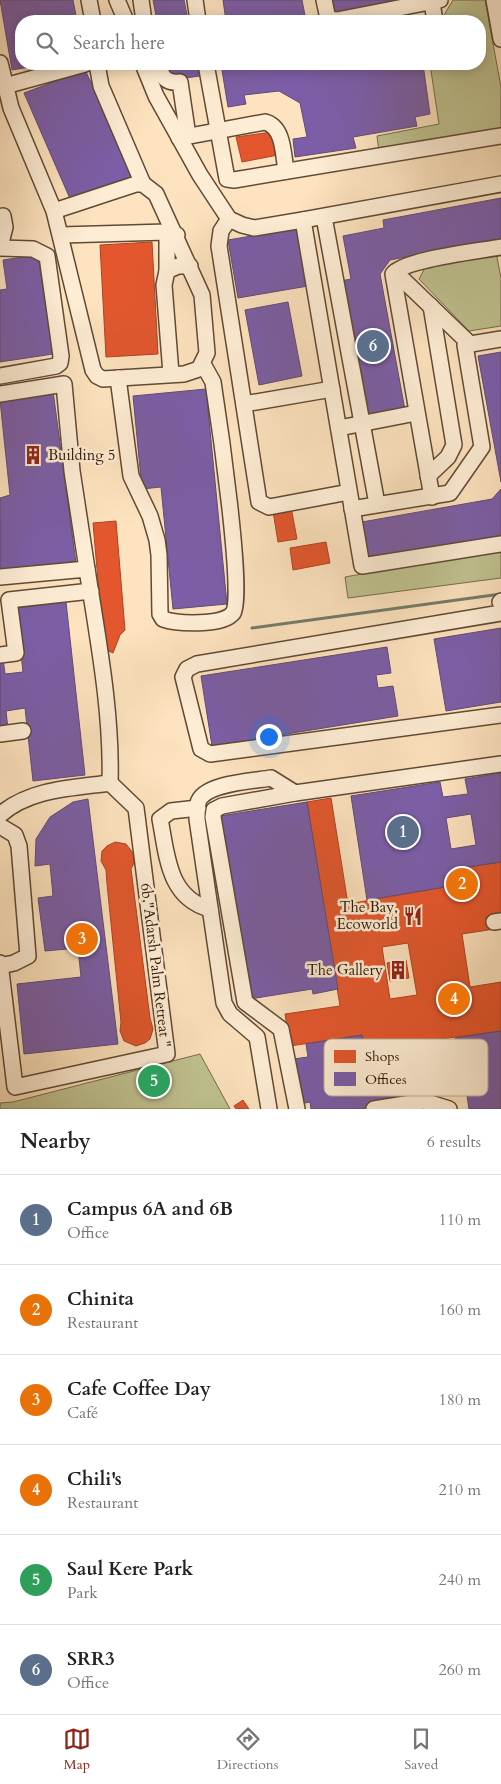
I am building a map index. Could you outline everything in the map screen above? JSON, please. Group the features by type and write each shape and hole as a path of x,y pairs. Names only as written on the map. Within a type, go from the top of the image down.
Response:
{"lane":[{"path":"89,0 92,15"},
{"path":"117,0 123,15"},
{"path":"141,0 143,15"},
{"path":"195,0 197,15"},
{"path":"324,0 327,15"},
{"path":"494,0 500,24 501,39"},
{"path":"368,15 436,2 435,15"},
{"path":"0,63 11,108 54,211 93,370 97,376 103,379 192,372 203,364 207,353 202,295 190,266 172,233 156,194 143,184 101,86 98,70"},
{"path":"5,86 63,70"},
{"path":"145,70 156,96 184,137 210,191 229,219 254,228 501,184"},
{"path":"160,70 163,78 172,83 180,82 184,137"},
{"path":"207,70 227,179"},
{"path":"184,137 265,122 271,124 278,131 286,171"},
{"path":"210,191 227,179 234,180 501,136"},
{"path":"54,211 130,185 143,184"},
{"path":"0,376 56,366 60,363 62,356 47,256 33,249 0,248 5,227 3,216"},
{"path":"324,217 377,504"},
{"path":"229,219 221,232 219,246 259,502 269,508 349,492"},
{"path":"303,220 362,566 501,544"},
{"path":"61,235 172,233"},
{"path":"172,233 164,285 172,374"},
{"path":"432,497 392,280 395,272 421,261 500,251"},
{"path":"167,271 178,266 190,266"},
{"path":"395,272 470,344"},
{"path":"428,476 448,457 454,445 431,306"},
{"path":"352,509 450,494 482,447 465,345 501,339"},
{"path":"118,378 131,476 150,516 157,540 161,617 177,623 216,621 228,617 235,609 235,557 213,382 203,364"},
{"path":"0,394 64,384 72,471 103,666 110,759 110,783 48,791 10,806 0,815"},
{"path":"244,404 332,389"},
{"path":"339,428 416,413"},
{"path":"0,577 88,569"},
{"path":"0,655 16,653 9,600 91,591"},
{"path":"501,605 197,664 187,669 183,677 201,749 210,754 501,715"},
{"path":"438,733 501,724"},
{"path":"0,734 24,731"},
{"path":"297,1109 281,1029 245,1002 213,817 214,810 222,806 295,793 501,764"},
{"path":"311,784 321,780 368,773 375,774 384,780"},
{"path":"269,1109 258,1037 230,1014 224,1003 197,819 201,796 218,786 271,778 295,793"},
{"name":"6b,\"Adarsh Palm Retreat \"","path":"0,965 7,1087 167,1054 136,808 110,783"},
{"path":"198,808 171,811 160,819 174,882 189,900 210,909"},
{"path":"0,826 15,835 19,846 28,956 14,963 0,965"},
{"path":"374,1109 424,1101 450,1109"}],"green space":[{"path":"453,0 485,0 501,87 501,130 379,152 377,136 439,124 431,70 486,70 486,15 444,15"},
{"path":"496,252 501,278 501,326 469,331 419,279 427,264"},
{"path":"501,549 501,578 348,598 345,577"},
{"path":"200,1054 230,1109 0,1109 0,1103 13,1102"}],"building: Shops":[{"path":"272,132 278,155 242,162 236,137"},
{"path":"152,242 158,354 106,357 100,245"},
{"path":"291,507 297,539 278,542 273,511"},
{"path":"116,521 125,630 120,635 113,653 104,649 93,523"},
{"path":"326,542 330,563 293,570 290,548"},
{"name":"The Bay, Ecoworld","path":"331,798 348,904 457,885 454,869 501,862 501,928 462,934 470,987 501,982 501,1031 440,1039 363,1039 362,1035 324,1039 324,1041 290,1046 285,1014 340,1006 307,802","holes":["408,943 417,995 390,999 382,947"]},
{"path":"115,842 126,844 133,853 134,863 131,869 153,1029 150,1039 136,1046 124,1041 120,1031 121,1022 106,870 101,861 102,851"},
{"name":"The Gallery","path":"406,960 409,978 390,981 387,963"},
{"path":"243,1100 249,1109 236,1109 234,1106"}],"building: Offices":[{"path":"0,0 73,0 76,15 15,15 15,69 12,70"},
{"path":"153,0 184,0 187,15 156,15"},
{"path":"223,0 302,0 305,15 225,15"},
{"path":"331,0 421,0 334,15"},
{"path":"85,70 136,177 71,201 24,93"},
{"path":"168,70 198,70 200,76 170,80"},
{"path":"222,70 424,70 430,114 415,117 417,126 353,137 356,148 295,157 293,139 307,137 300,103 279,91 244,95 246,104 228,107"},
{"path":"501,198 501,239 390,260 380,274 405,410 366,418 340,281 351,279 343,236 384,228 383,220"},
{"path":"297,228 308,286 238,298 228,240"},
{"path":"38,255 53,354 0,362 0,290 7,289 3,260"},
{"path":"288,302 302,376 259,385 245,310"},
{"path":"501,352 501,482 478,356"},
{"path":"206,389 227,604 173,609 161,487 142,489 133,396"},
{"name":"Building 5","path":"53,391 76,563 0,574 0,498 10,495 0,400"},
{"path":"501,489 501,536 367,557 362,522 492,499"},
{"path":"66,602 85,775 33,781 25,708 6,711 8,729 0,730 0,658 3,658 5,674 23,672 16,608"},
{"path":"501,628 501,702 446,711 434,639"},
{"path":"387,647 391,673 376,675 378,688 393,686 398,716 212,746 201,676"},
{"path":"501,773 501,862 454,869 457,885 367,900 351,796 440,782 443,797 468,794 465,779","holes":["471,814 476,845 451,849 446,818"]},
{"path":"88,799 118,1044 24,1054 17,984 81,977 78,948 45,951 38,898 53,896 50,864 35,866 36,839 50,817 73,802"},
{"path":"307,802 338,989 313,994 312,989 250,999 220,816"},
{"path":"501,1031 501,1109 469,1109 467,1096 488,1096 488,1039 455,1038"},
{"path":"362,1035 363,1039 337,1039"},
{"path":"324,1041 324,1096 424,1096 424,1099 360,1109 311,1109 310,1102 300,1104 293,1059 308,1057 306,1044"}],"waterway":[{"path":"252,628 501,594"}],"place":[{"name":"SRR3","path":"373,346"},
{"name":"Building 5","path":"33,455"},
{"name":"Campus 6A and 6B","path":"403,832"},
{"name":"Chinita","path":"462,884"},
{"name":"The Bay, Ecoworld","path":"413,916"},
{"name":"Cafe Coffee Day","path":"82,939"},
{"name":"The Gallery","path":"398,970"},
{"name":"Chili's","path":"454,999"},
{"name":"Saul Kere Park","path":"154,1081"}]}
